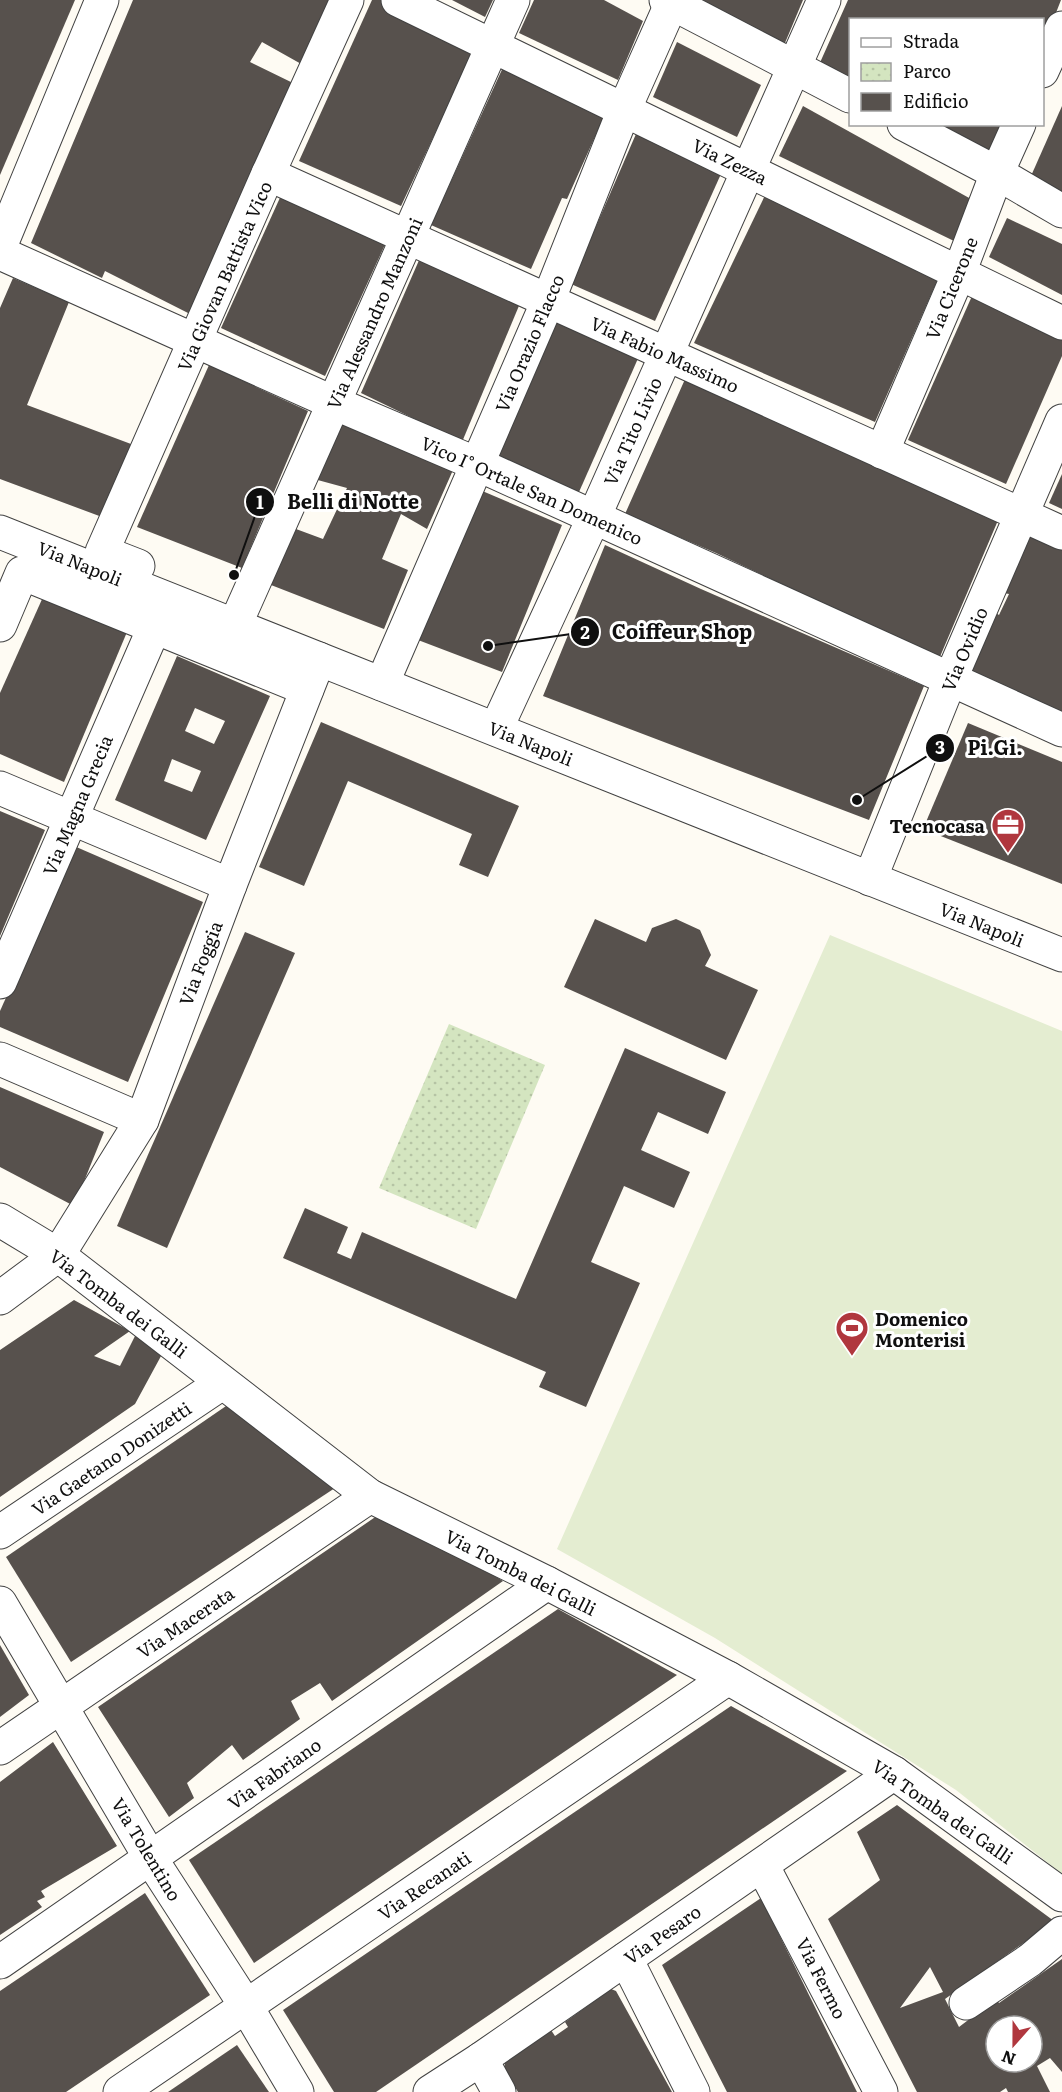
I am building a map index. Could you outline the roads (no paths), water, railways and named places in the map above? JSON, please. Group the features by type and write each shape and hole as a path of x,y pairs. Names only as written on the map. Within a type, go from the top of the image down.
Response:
{"street":[{"path":"0,247 102,0"},
{"name":"Via Giovan Battista Vico","path":"102,552 268,174 348,0"},
{"name":"Via Zezza","path":"398,0 1062,323"},
{"name":"Via Alessandro Manzoni","path":"239,617 513,0"},
{"name":"Via Tito Livio","path":"496,729 594,517 824,0"},
{"path":"670,1 849,95"},
{"name":"Via Orazio Flacco","path":"382,684 548,301 670,1"},
{"path":"1044,67 1062,28"},
{"path":"908,126 997,173 1062,211"},
{"name":"Via Cicerone","path":"882,452 959,273 997,173 1018,126"},
{"name":"Via Fabio Massimo","path":"268,174 1062,533"},
{"name":"Vico I° Ortale San Domenico","path":"0,253 196,339 334,403 477,464 1062,730"},
{"name":"Via Ovidio","path":"870,879 950,680 1062,421"},
{"name":"Via Napoli","path":"0,532 239,617"},
{"name":"Via Napoli","path":"102,552 319,658 1062,955"},
{"name":"Via Napoli","path":"0,625 22,573 308,689"},
{"name":"Via Magna Grecia","path":"0,982 154,628"},
{"name":"Via Foggia","path":"58,1255 142,1120 230,885 319,658"},
{"path":"0,788 230,885"},
{"path":"0,1059 142,1120"},
{"name":"Via Tomba dei Galli","path":"0,1220 58,1255 370,1497 547,1583 728,1678 894,1773 1062,1895"},
{"path":"0,1298 58,1255"},
{"name":"Via Gaetano Donizetti","path":"0,1532 222,1383"},
{"name":"Via Macerata","path":"0,1749 370,1497"},
{"name":"Via Fabriano","path":"0,1962 547,1583"},
{"name":"Via Tolentino","path":"0,1604 151,1859 246,2006 297,2092"},
{"name":"Via Recanati","path":"120,2092 728,1678"},
{"name":"Via Pesaro","path":"429,2092 481,2059 894,1773"},
{"name":"Via Fermo","path":"762,1865 881,2092"},
{"path":"966,2003 1030,1960 1062,1933"},
{"path":"626,1959 693,2092"},
{"path":"481,2059 499,2092"}],"place":[{"name":"Belli di Notte","path":"234,575"},
{"name":"Coiffeur Shop","path":"488,646"},
{"name":"Pi.Gi.","path":"857,800"},
{"name":"Tecnocasa","path":"1008,854"},
{"name":"Domenico Monterisi","path":"852,1357"}]}
